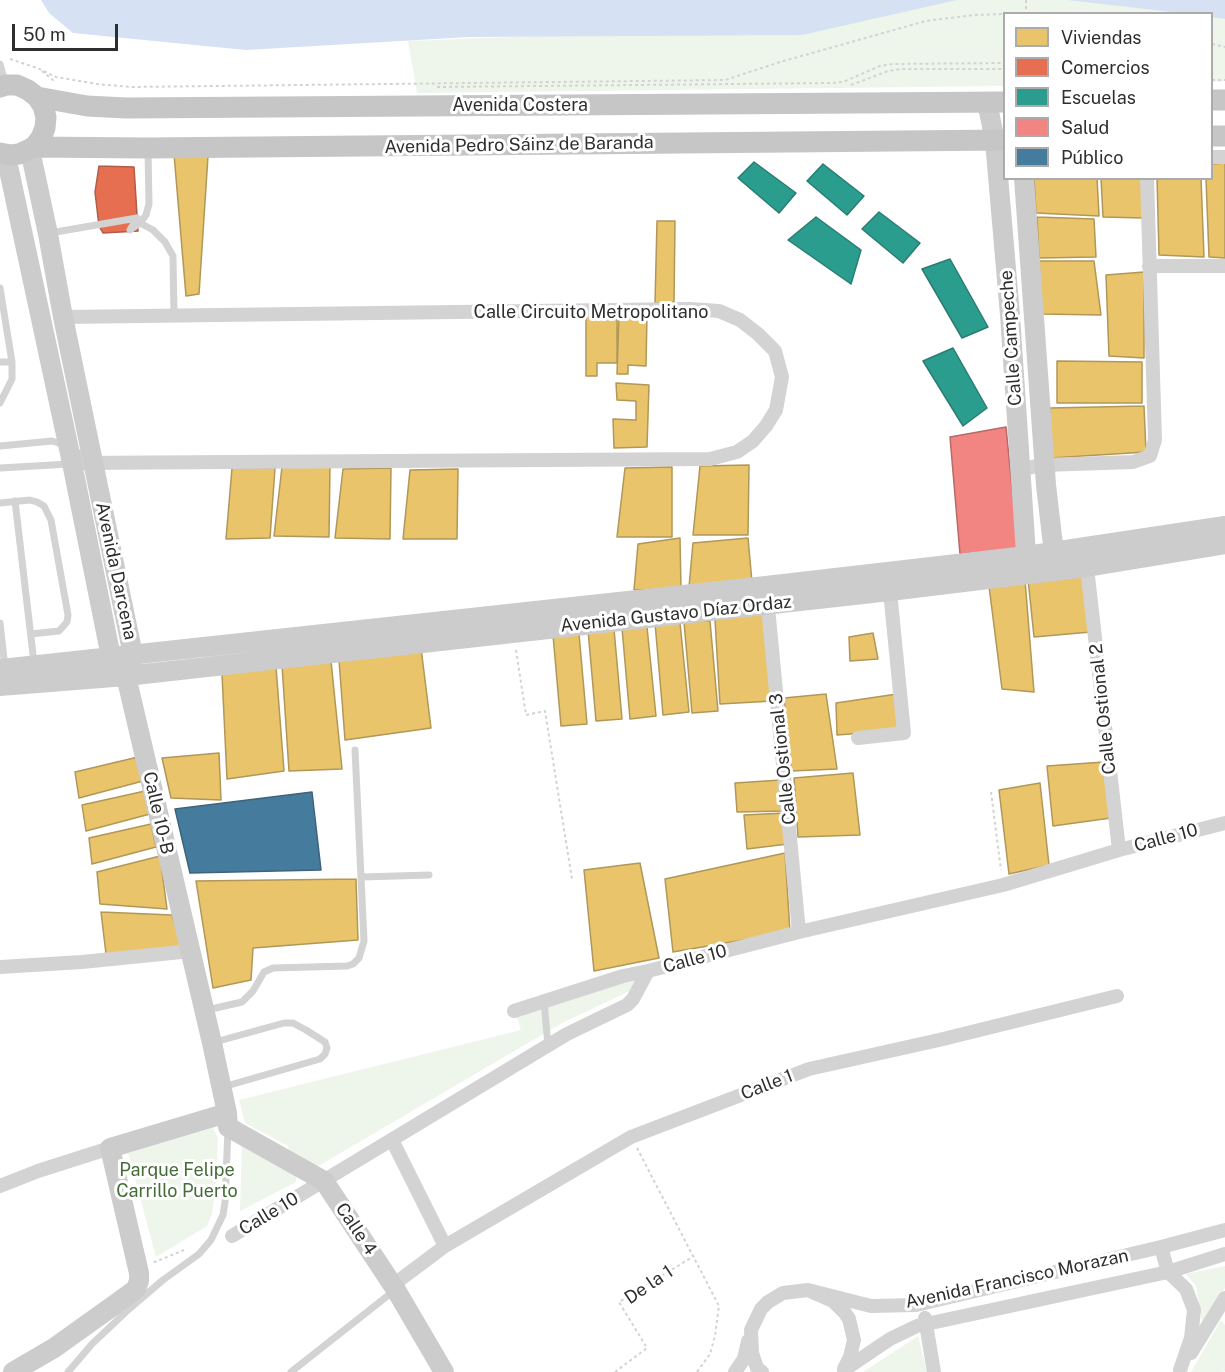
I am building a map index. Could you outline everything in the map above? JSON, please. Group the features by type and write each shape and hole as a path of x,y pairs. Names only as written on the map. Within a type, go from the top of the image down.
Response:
{"main road":[{"name":"Avenida Costera","path":"3,86 17,85 37,97 87,106 126,108 996,102"},
{"path":"15,155 41,138 45,128 46,117 37,97"},
{"name":"Avenida Pedro Sáinz de Baranda","path":"15,155 148,148 1000,140"}],"street":[{"name":"Calle Campeche","path":"996,102 1026,565"},
{"name":"Avenida Darcena","path":"15,155 38,187 133,655 126,675"},
{"name":"Avenida Darcena","path":"15,155 9,170 111,657 126,675"},
{"name":"Calle Campeche","path":"1024,180 1044,465 1056,571"},
{"path":"1020,469 1044,465 1133,462 1150,456 1155,440 1147,180"},
{"path":"1149,266 1225,266"},
{"name":"Calle Circuito Metropolitano","path":"63,317 690,309 719,311 741,320 758,334 774,351 782,377 776,410 753,441 737,452 710,459 94,463 70,454"},
{"path":"1010,315 1033,310"},
{"name":"Avenida Gustavo Díaz Ordaz","path":"2,674 126,675 513,633 767,595 890,591 1026,565 1054,551 1225,526"},
{"name":"Avenida Gustavo Díaz Ordaz","path":"2,674 34,665 767,595 1026,565 1056,571 1225,544"},
{"name":"Calle Ostional 2","path":"1087,567 1119,850"},
{"path":"858,738 904,733 890,591"},
{"name":"Calle Ostional 3","path":"767,595 799,932"},
{"name":"Calle 10-B","path":"126,675 205,1011 227,1120"},
{"name":"Calle 10","path":"232,1236 567,1034 627,1005 633,999 648,971 799,932 1003,885 1119,850 1225,823"},
{"path":"0,967 82,962 191,951"},
{"path":"514,1011 623,976 648,971"},
{"name":"Calle 1","path":"395,1287 445,1246 631,1137 809,1069 1118,996"},
{"path":"0,1186 110,1148 227,1120"},
{"name":"Calle 4","path":"227,1120 324,1181 395,1287 444,1372"},
{"path":"392,1140 445,1246"},
{"path":"13,1372 54,1348 136,1289 139,1273 110,1148"},
{"name":"Avenida Francisco Morazan","path":"808,1290 871,1306 916,1305 1225,1230"},
{"path":"1161,1247 1168,1272 1186,1289 1194,1310 1191,1338 1179,1371"},
{"name":"Avenida Francisco Morazan","path":"842,1371 890,1339 917,1326 1168,1272 1225,1254"},
{"path":"735,1372 744,1359 751,1330 761,1309 783,1293 808,1290 833,1301 849,1319 854,1341 850,1357 842,1371"},
{"path":"922,1304 934,1372"},
{"path":"1179,1371 1223,1308"},
{"path":"751,1330 752,1353 757,1368 762,1372"}],"lane":[{"path":"0,64 3,86"},
{"path":"48,234 137,218 130,230 140,223 146,215 149,204 148,148"},
{"path":"140,223 153,230 165,242 173,256 174,315"},
{"path":"0,288 12,362 12,379 0,403"},
{"path":"0,362 12,362"},
{"path":"0,446 52,441 70,454"},
{"path":"0,468 70,454"},
{"path":"0,503 30,500 37,502 44,506 51,520 68,615 67,622 59,631 31,634"},
{"path":"15,501 34,665"},
{"path":"0,623 2,674"},
{"path":"205,1011 242,1002 253,991 264,972 273,968 347,966 359,958 364,941 355,750"},
{"path":"362,877 429,875"},
{"path":"544,1001 548,1046"},
{"path":"212,1043 284,1023 293,1023 325,1042 327,1048 320,1059 221,1087"},
{"path":"68,1372 129,1309 199,1254 211,1240 223,1215 225,1202 227,1120"},
{"path":"291,1372 395,1287"}],"path":[{"path":"9,59 56,77 131,87 724,80 926,21 1003,14"},
{"path":"99,89 831,83 843,82 880,66 892,64 1003,63"},
{"path":"37,68 54,81 62,82"},
{"path":"513,633 526,716 545,711 572,879"},
{"path":"991,792 1003,885"},
{"path":"631,1137 720,1305 710,1354 697,1372"},
{"path":"154,1262 193,1247"},
{"name":"De la 1","path":"615,1372 647,1348 619,1302 694,1256"}],"green space":[{"path":"942,0 1114,0 1225,9 1225,81 1213,82 1213,12 1003,12 1003,86 417,93 408,41 750,28"},
{"path":"636,977 630,991 562,1023 315,1168 290,1155 288,1146 245,1123 239,1100 521,1030 516,1015"},
{"name":"Parque Felipe Carrillo Puerto","path":"213,1128 218,1138 216,1188 212,1214 207,1226 156,1257 128,1153"},
{"path":"242,1141 296,1173 296,1182 240,1211"},
{"path":"1225,1266 1225,1288 1202,1322 1196,1286 1186,1274"},
{"path":"1221,1320 1225,1325 1225,1371 1191,1372"},
{"path":"918,1336 927,1372 863,1372 915,1338"}],"water":[{"path":"41,0 957,0 802,35 469,37 246,50 73,33 49,13"},
{"path":"1068,0 1225,0 1225,19 1213,17 1213,12 1171,12"}],"building: Viviendas":[{"path":"174,154 208,156 199,294 186,296"},
{"path":"1225,163 1225,258 1209,257 1206,180 1213,180 1213,164"},
{"path":"1034,180 1097,180 1099,216 1036,213"},
{"path":"1101,180 1142,180 1143,218 1103,217"},
{"path":"1157,180 1201,180 1204,257 1159,255"},
{"path":"1037,217 1094,219 1096,257 1039,258"},
{"path":"657,221 675,221 674,302 655,303"},
{"path":"1039,261 1094,261 1101,315 1042,314"},
{"path":"1144,272 1144,358 1109,356 1106,275"},
{"path":"586,314 617,315 617,363 597,363 597,376 586,376"},
{"path":"619,314 647,315 646,366 628,365 628,374 617,374"},
{"path":"1057,361 1142,362 1142,403 1057,403"},
{"path":"616,383 649,385 647,447 614,448 613,419 636,420 636,401 617,400"},
{"path":"1144,406 1146,452 1051,458 1050,408"},
{"path":"749,465 748,535 693,535 700,466"},
{"path":"330,466 329,537 274,536 282,467"},
{"path":"672,467 672,537 617,537 625,468"},
{"path":"232,468 275,468 270,538 226,539"},
{"path":"391,468 390,539 335,538 343,469"},
{"path":"458,469 457,539 403,539 410,470"},
{"path":"680,538 681,589 634,590 638,544"},
{"path":"748,538 752,582 689,587 693,543"},
{"path":"1084,572 1091,632 1034,637 1028,579"},
{"path":"1025,580 1034,692 1002,689 989,586"},
{"path":"764,609 773,701 720,704 715,620"},
{"path":"710,621 718,711 692,713 684,622"},
{"path":"655,623 680,623 689,712 663,715"},
{"path":"647,627 656,716 630,719 622,628"},
{"path":"614,629 622,719 596,721 588,630"},
{"path":"873,633 878,659 850,661 849,637"},
{"path":"579,634 587,724 561,726 553,635"},
{"path":"421,648 431,728 345,740 339,660"},
{"path":"331,661 342,769 289,771 282,665"},
{"path":"276,667 284,771 227,779 222,674"},
{"path":"826,694 837,769 791,771 784,698"},
{"path":"897,694 901,730 837,735 836,703"},
{"path":"219,753 221,800 171,798 162,758"},
{"path":"138,757 143,781 79,798 75,772"},
{"path":"1104,762 1111,818 1053,826 1047,766"},
{"path":"853,773 860,835 798,837 794,778"},
{"path":"781,780 785,811 737,812 735,783"},
{"path":"1040,783 1049,865 1009,874 999,790"},
{"path":"145,791 150,814 86,831 82,805"},
{"path":"785,813 788,844 747,849 744,815"},
{"path":"151,824 156,847 92,864 89,838"},
{"path":"785,853 790,932 673,952 665,879"},
{"path":"160,856 167,909 100,904 97,872"},
{"path":"640,863 659,958 594,971 584,870"},
{"path":"356,879 358,940 253,948 251,980 213,988 196,881"},
{"path":"101,912 172,915 182,948 106,954"}],"building: Comercios":[{"path":"99,166 134,167 138,231 103,233 99,226 95,192"}],"building: Escuelas":[{"path":"754,162 796,193 779,213 738,178"},
{"path":"823,164 864,196 847,215 807,181"},
{"path":"879,212 920,243 903,263 862,229"},
{"path":"816,217 861,250 851,284 788,240"},
{"path":"950,259 988,327 962,338 922,269"},
{"path":"953,348 987,408 963,426 923,361"}],"building: Salud":[{"path":"1006,427 1018,549 960,554 950,437"}],"building: Público":[{"path":"312,792 321,870 190,873 175,809"}]}
